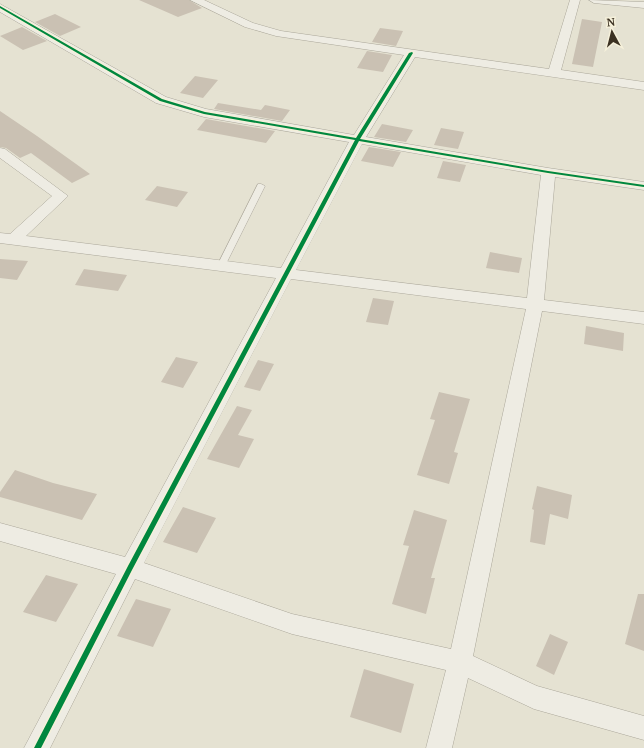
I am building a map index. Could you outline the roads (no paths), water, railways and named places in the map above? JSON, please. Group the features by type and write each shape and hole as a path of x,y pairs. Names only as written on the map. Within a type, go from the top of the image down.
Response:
{"street":[{"path":"195,0 249,25 280,34 644,86"},
{"path":"554,73 575,0"},
{"path":"594,0 644,5"},
{"path":"0,7 161,100 204,113 548,172 644,186"},
{"path":"37,748 130,568 357,140 411,53"},
{"path":"0,152 61,196 6,239"},
{"path":"439,748 460,662 534,304 548,172"},
{"path":"6,239 644,318"},
{"path":"0,532 130,568 292,624 460,662 534,697 644,728"}],"lane":[{"path":"221,266 261,186"}]}
